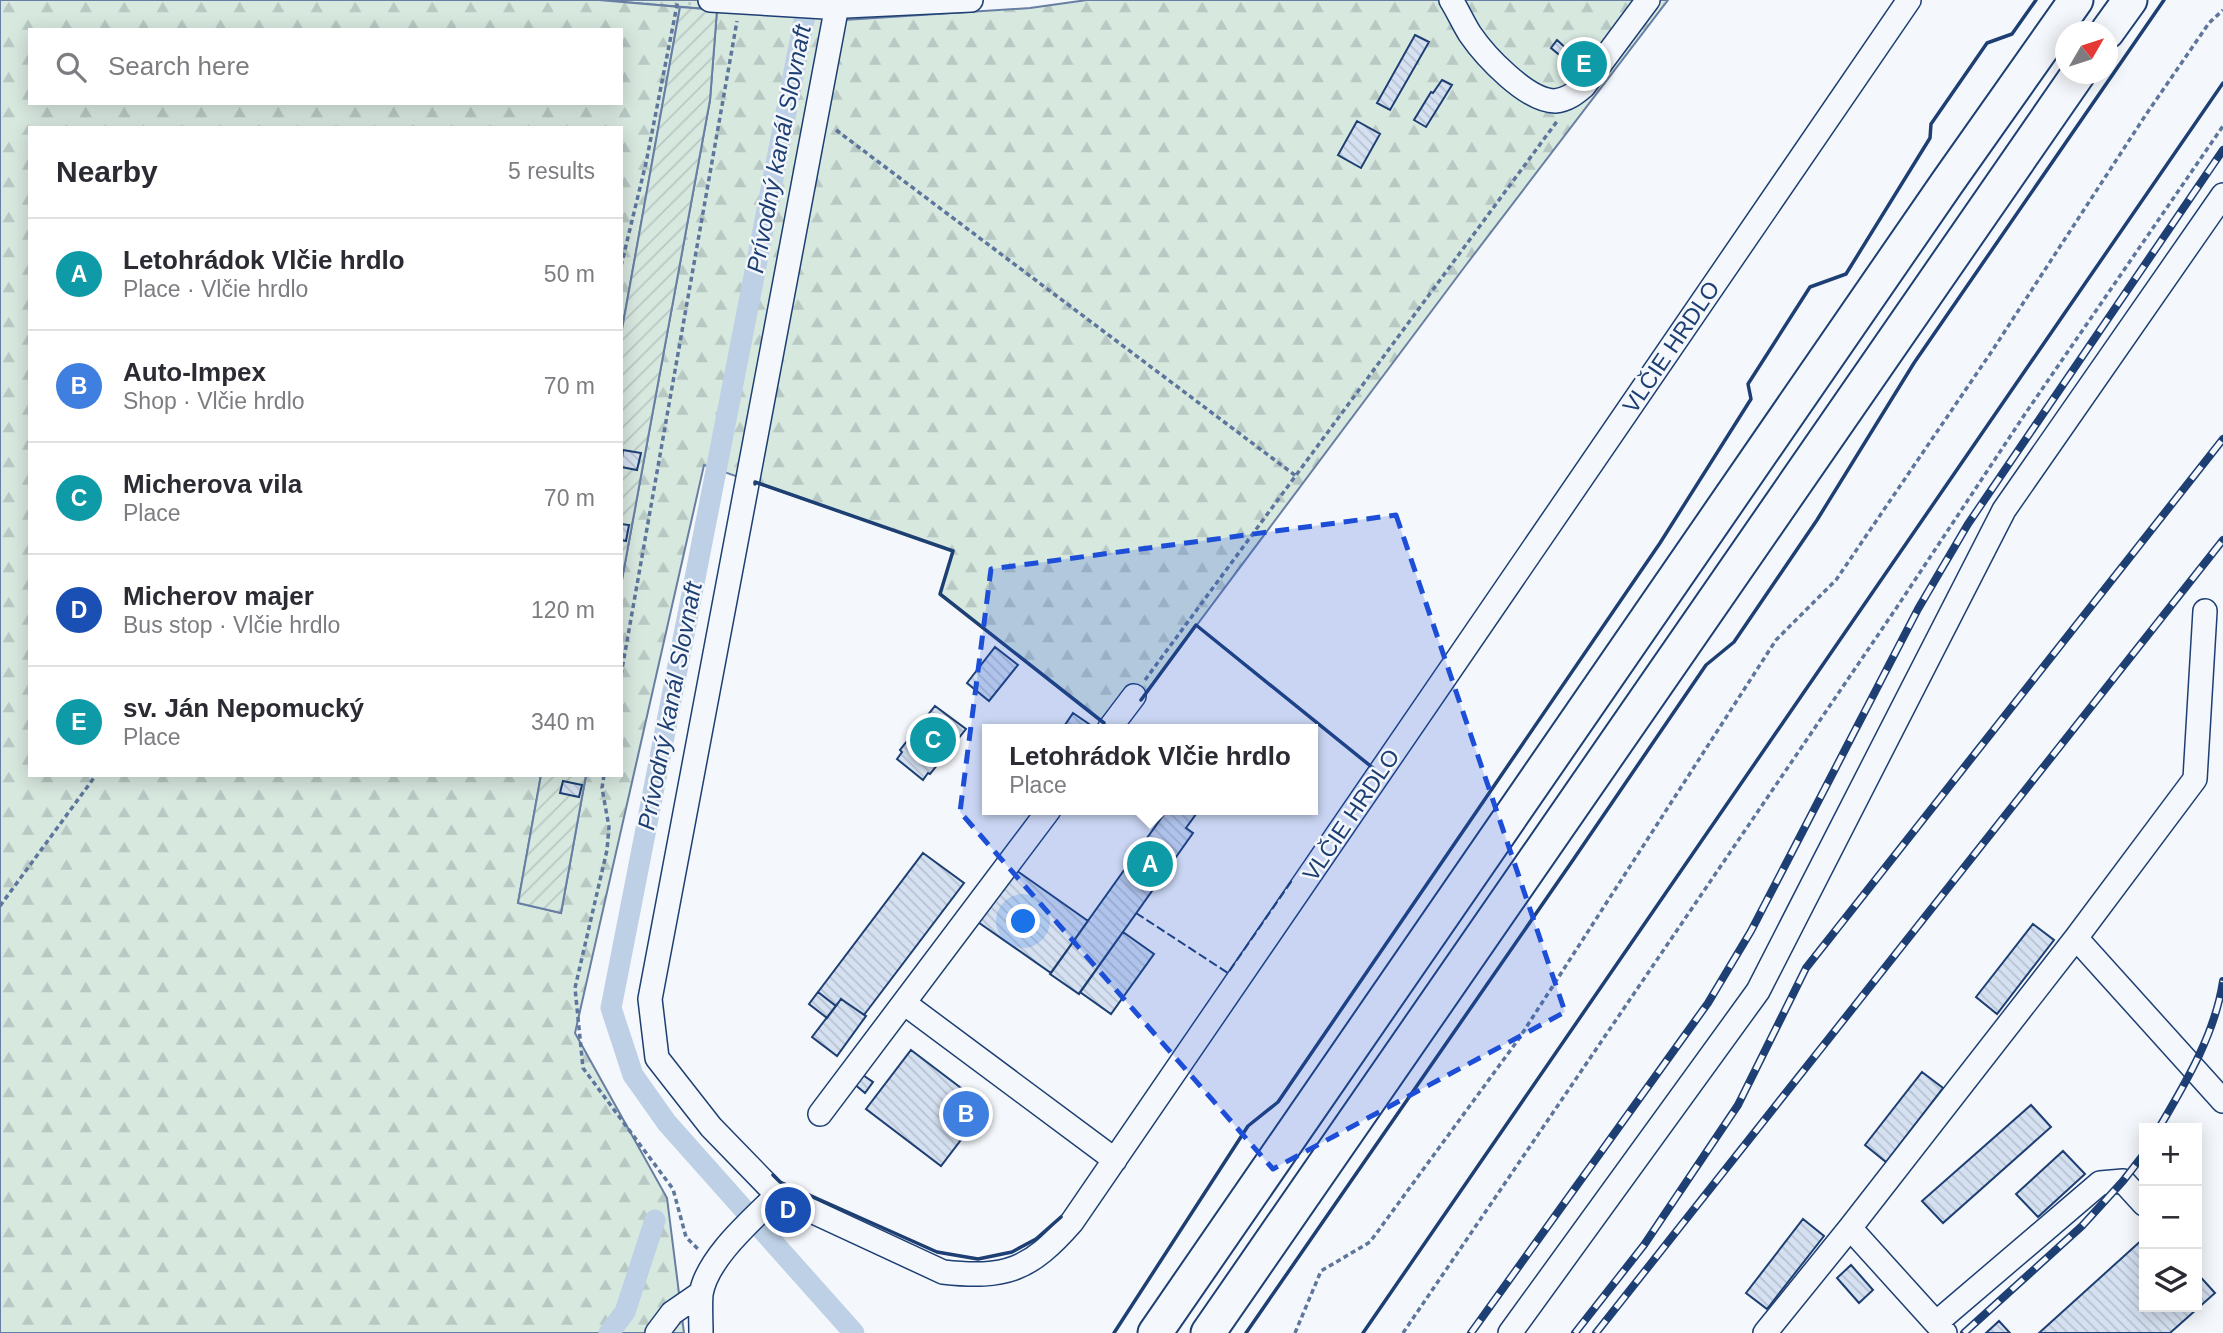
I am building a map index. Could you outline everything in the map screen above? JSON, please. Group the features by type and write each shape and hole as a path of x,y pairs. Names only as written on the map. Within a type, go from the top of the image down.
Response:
{"highway":[{"path":"1155,1333 1947,183 2077,0"},
{"path":"2116,21 2130,0"},
{"path":"1208,1333 2071,84"}],"street":[{"path":"710,0 787,4 971,0"},
{"path":"1451,0 1488,56 1533,95 1556,101 1574,94 1584,86 1648,0"},
{"name":"VLČIE HRDLO","path":"772,1201 943,1272 968,1275 1016,1268 1038,1257 1053,1244 1072,1222 1115,1160 1909,0"},
{"path":"701,1333 701,1293 714,1264 739,1232 772,1201 657,1058 650,999 817,116 833,4"},
{"path":"1510,1333 1758,991 2004,510 2223,195"},
{"path":"1765,1333 2076,938 2195,779 2205,611"},
{"path":"1113,724 1134,696"},
{"path":"820,1114 1045,815"},
{"path":"2076,938 2223,1101"},
{"path":"904,1003 1115,1160"},
{"path":"1850,1228 1940,1328 2101,1183 2123,1181 2139,1199"},
{"path":"657,1333 672,1313 701,1293"}],"path":[{"path":"623,258 646,163 678,0"},
{"path":"623,664 741,2"},
{"path":"1294,1333 1321,1271 1370,1242 1518,1040 1776,640 1836,580 1992,351 2145,116 2210,23 2223,10"},
{"path":"817,116 1296,475"},
{"path":"1134,696 1560,118"},
{"path":"1403,1333 2223,126"},
{"path":"0,906 95,777"},
{"path":"604,777 602,788 609,827 607,850 575,988 583,1068 674,1189 686,1237 714,1264"}],"highlighted area":[{"path":"1396,515 1565,1012 1273,1169 960,812 991,569"}],"green space":[{"path":"0,0 599,0 680,7 623,324 623,126 28,126 28,777 541,777 518,903 561,913 586,777 623,777 623,574 710,100 717,10 844,20 1030,8 1087,0 1668,0 1140,701 1105,724 940,594 953,551 704,465 575,1033 667,1198 684,1333 0,1333"},
{"path":"599,0 782,0 779,15"},
{"path":"680,7 717,10 710,100 623,574 623,324"},
{"path":"541,777 586,777 561,913 518,903"}],"building":[{"path":"1415,35 1429,42 1390,110 1377,103"},
{"path":"1557,40 1568,50 1562,57 1551,48"},
{"path":"1442,80 1452,85 1426,127 1414,120 1431,92 1433,93"},
{"path":"1357,121 1380,134 1361,168 1338,155"},
{"path":"623,450 641,453 637,470 623,467"},
{"path":"623,524 629,525 626,541 623,540"},
{"path":"995,647 1018,665 989,701 967,683"},
{"path":"935,706 966,729 923,780 897,759 902,752 900,750"},
{"path":"1073,713 1089,724 1066,724"},
{"path":"563,781 582,785 579,797 560,793"},
{"path":"1163,815 1195,815 1186,828 1193,833 1079,994 1050,974"},
{"path":"923,853 964,883 864,1015 841,999 836,1006 818,992"},
{"path":"1013,868 1088,921 1051,973 975,920"},
{"path":"2033,924 2054,940 1997,1014 1976,997"},
{"path":"1123,932 1154,954 1111,1014 1080,992"},
{"path":"818,992 836,1006 827,1018 809,1004"},
{"path":"841,999 866,1016 837,1056 812,1037"},
{"path":"911,1050 986,1107 941,1166 866,1109"},
{"path":"1922,1072 1943,1088 1886,1162 1865,1145"},
{"path":"860,1073 873,1082 865,1093 853,1083"},
{"path":"2031,1105 2051,1127 1943,1223 1922,1201"},
{"path":"2063,1151 2085,1174 2038,1217 2016,1194"},
{"path":"1803,1219 1824,1236 1767,1309 1746,1293"},
{"path":"2139,1243 2139,1312 2194,1312 2170,1333 2039,1333"},
{"path":"1851,1265 1873,1290 1859,1303 1837,1278"},
{"path":"2202,1279 2215,1293 2202,1305"},
{"path":"1999,1321 2010,1333 1986,1333"}],"waterway":[{"name":"Prívodný kanál Slovnaft","path":"808,0 611,1008 633,1075 667,1123 854,1333"},
{"path":"609,1333 625,1312 655,1220"}],"railway":[{"path":"1471,1333 1708,1003 1751,931 1918,609 1968,524 2223,150"},
{"path":"1575,1333 1644,1245 1738,1105 1806,968 2223,439"},
{"path":"1596,1333 2223,540"},
{"path":"2162,1123 2206,1039 2223,981"},
{"path":"1964,1333 2082,1226 2139,1160"}],"fence":[{"path":"1136,913 1228,973 1293,879"}],"wall":[{"path":"1114,1333 1248,1126 1278,1102 1660,543 1751,399 1748,384 1810,287 1846,274 1930,138 1931,124 1987,43 2012,34 2036,0"},
{"path":"1246,1333 1706,665 1734,642 1817,520 1914,363 2164,0"},
{"path":"1363,1333 2223,83"},
{"path":"755,484 953,551 940,594 1104,723"},
{"path":"1141,700 1196,625 1373,768"},
{"path":"773,1175 780,1182 937,1252 978,1259 1012,1252 1036,1239 1061,1217"}],"place":[{"name":"sv. Ján Nepomucký","path":"1584,64"},
{"name":"Micherova vila","path":"933,740"},
{"name":"Letohrádok Vlčie hrdlo","path":"1150,864"},
{"name":"Auto-Impex","path":"966,1114"},
{"name":"Micherov majer","path":"788,1210"}]}
